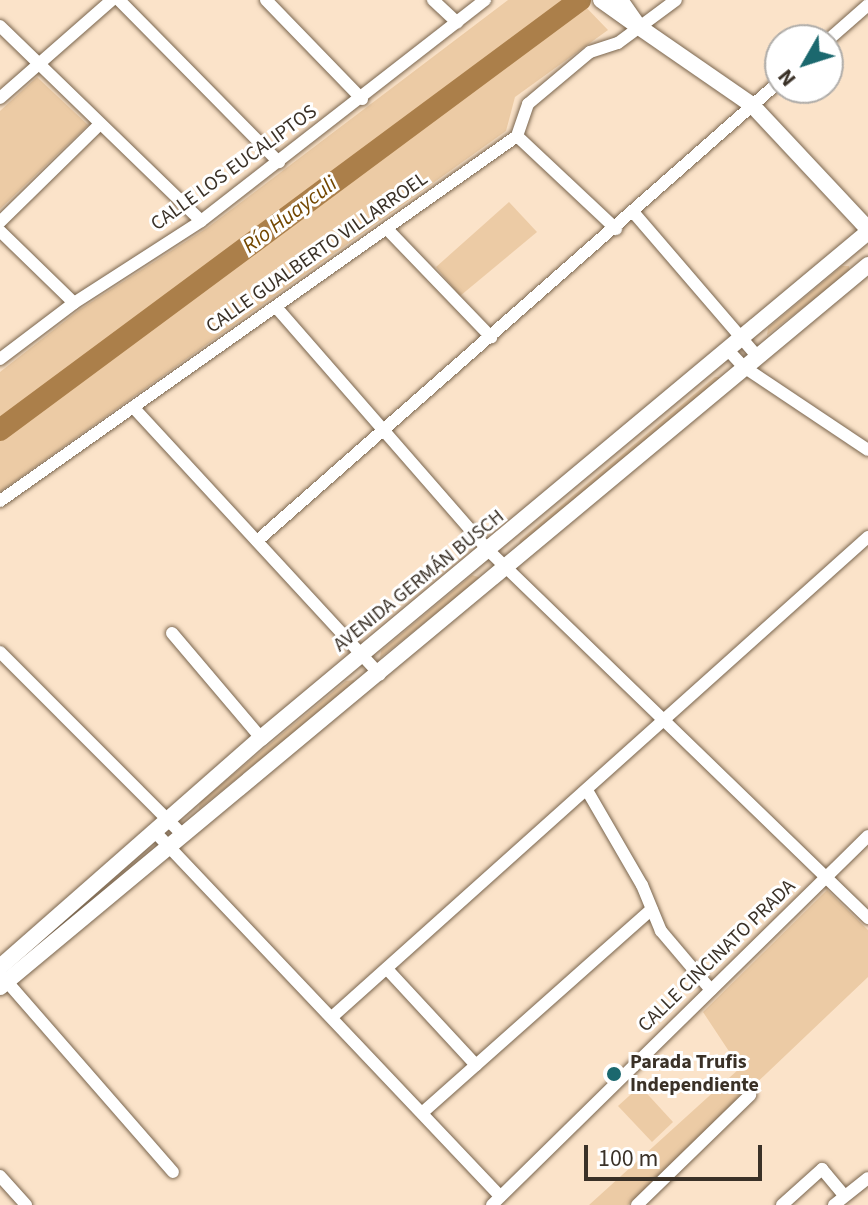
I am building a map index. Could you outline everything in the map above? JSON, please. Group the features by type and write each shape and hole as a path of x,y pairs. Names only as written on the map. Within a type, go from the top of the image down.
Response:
{"main road":[{"path":"610,3 639,27 752,105 868,230"},
{"name":"AVENIDA GERMÁN BUSCH","path":"2,977 161,827 261,738 489,551 868,230"},
{"path":"2,977 380,675 868,265"}],"street":[{"path":"0,98 112,0"},
{"path":"119,0 279,162"},
{"path":"266,0 362,99"},
{"path":"433,0 457,22"},
{"name":"CALLE LOS EUCALIPTOS","path":"0,359 74,303 201,221 362,99 485,0"},
{"path":"616,229 517,136 528,104 590,52 618,43 676,0"},
{"path":"844,26 868,5"},
{"path":"0,26 201,221"},
{"path":"257,541 616,229 764,95"},
{"path":"0,222 100,124"},
{"name":"CALLE GUALBERTO VILLARROEL","path":"0,501 517,136"},
{"path":"634,213 741,337 751,362"},
{"path":"388,230 491,337"},
{"path":"0,231 74,303"},
{"path":"276,307 489,551 666,719 868,918"},
{"path":"727,349 751,362 868,450"},
{"path":"133,407 380,675"},
{"path":"332,1017 588,792 868,537"},
{"path":"172,633 261,738"},
{"path":"0,652 176,840 332,1017 422,1113 496,1200"},
{"path":"588,792 661,931 711,990"},
{"name":"CALLE CINCINATO PRADA","path":"496,1200 868,836"},
{"path":"422,1113 652,909"},
{"path":"387,969 476,1065"},
{"path":"2,977 173,1172"},
{"path":"637,1205 750,1095"},
{"path":"782,1205 822,1169 845,1196"},
{"path":"0,1176 26,1205"},
{"path":"834,1205 865,1184"}],"shaded area":[{"path":"508,0 579,0 608,30 515,97 506,131 0,492 0,372 79,310 207,228"},
{"path":"37,77 88,125 0,209 0,111"},
{"path":"509,202 537,232 460,296 436,267"},
{"path":"842,266 849,266 850,272 767,335 768,328"},
{"path":"715,377 723,377 519,547 520,540"},
{"path":"472,575 481,578 380,658 381,651"},
{"path":"354,680 355,683 199,809 200,802 346,681"},
{"path":"827,890 868,930 868,977 628,1205 589,1205 740,1068 703,1012"},
{"path":"640,1086 673,1122 652,1142 618,1106"}],"waterway":[{"name":"Río Huayculi","path":"0,430 580,0"}],"place":[{"name":"Parada Trufis Independiente","path":"614,1074"}]}
